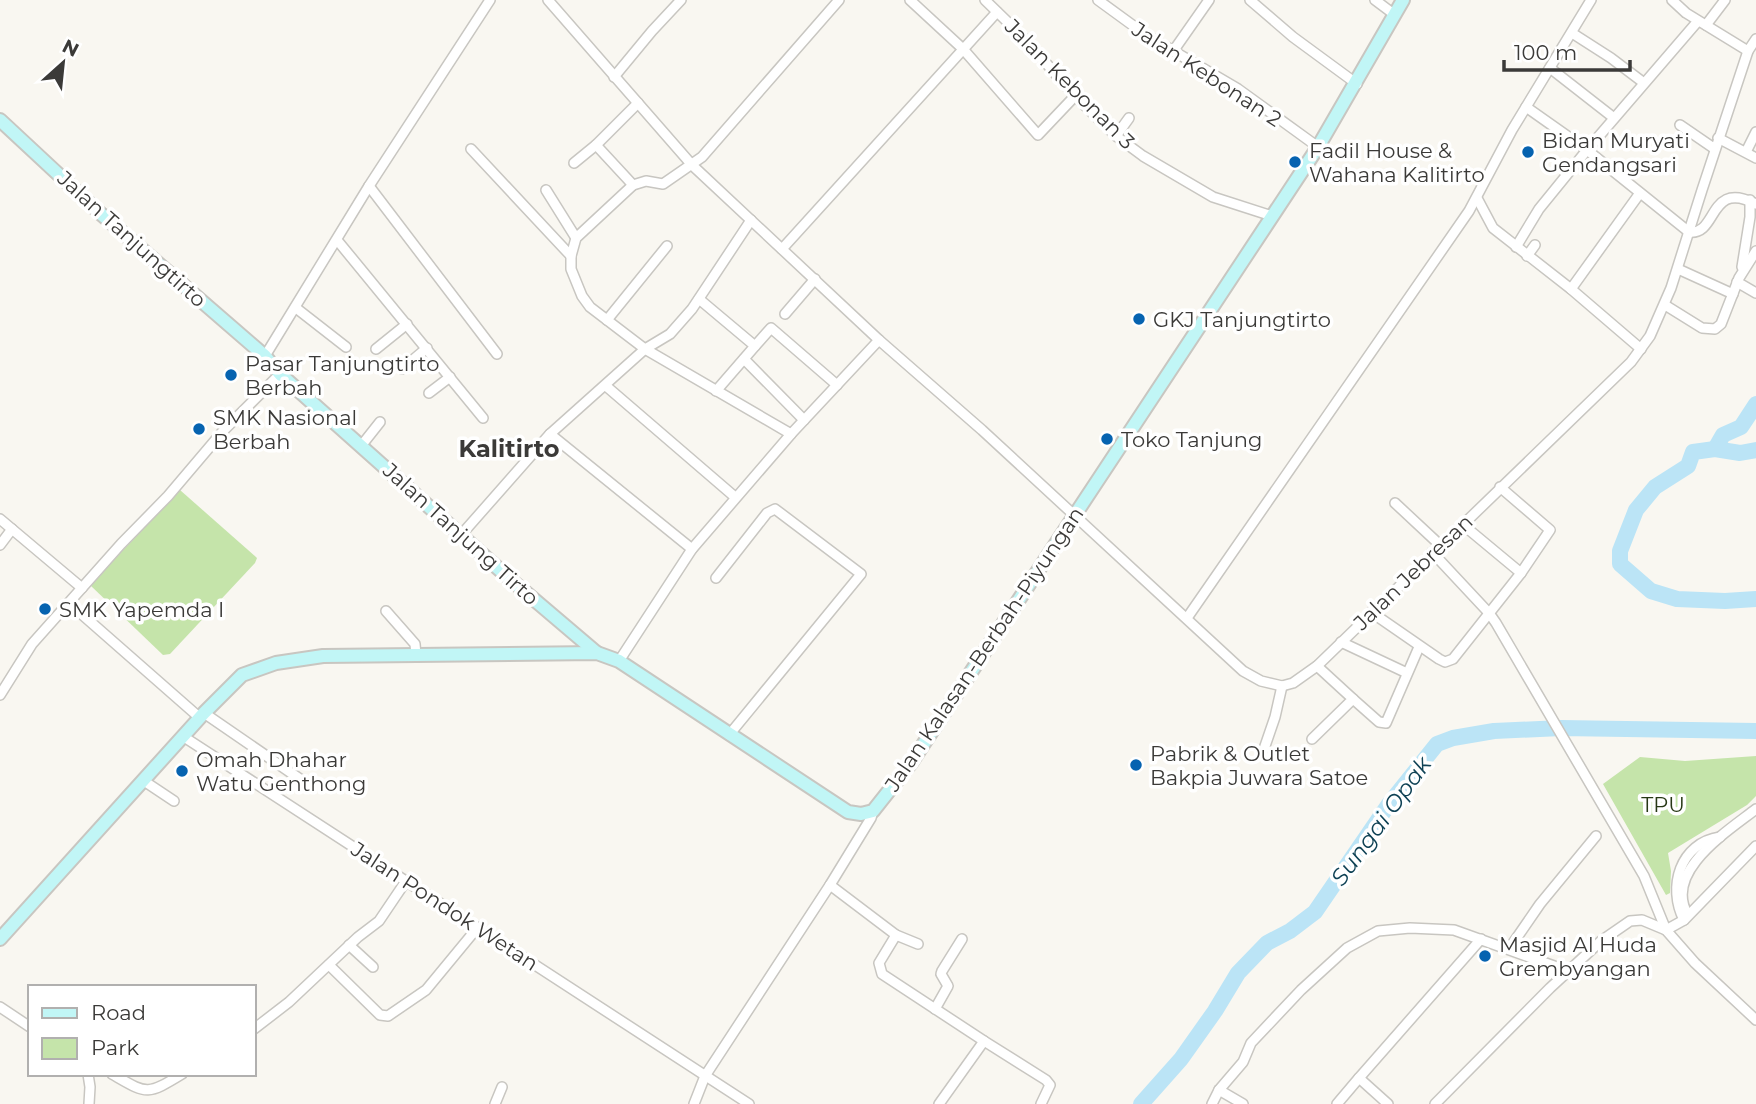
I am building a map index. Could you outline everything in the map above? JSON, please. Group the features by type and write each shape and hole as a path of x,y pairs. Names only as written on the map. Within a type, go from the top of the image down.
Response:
{"street":[{"path":"265,356 369,186 490,0"},
{"path":"614,77 678,4 667,0"},
{"path":"791,434 645,349 590,307 582,296 571,269 571,256 576,237 634,185 642,182 663,184 692,165 715,143 839,0"},
{"path":"910,0 963,49 1038,135 1075,96"},
{"name":"Jalan Kebonan 3","path":"985,0 1116,136 1143,156 1213,197 1272,216"},
{"name":"Jalan Kebonan 2","path":"1098,0 1136,29 1238,89 1318,147"},
{"path":"1174,50 1209,0"},
{"path":"1250,0 1293,37 1357,84"},
{"path":"1375,0 1395,15"},
{"name":"Jalan Kalasan-Berbah-Piyungan","path":"0,939 202,716 243,675 276,663 323,656 597,653 619,661 848,812 861,814 873,811 911,763 1318,147 1357,84 1403,0"},
{"path":"1187,618 1477,198 1526,107 1591,0"},
{"path":"1672,0 1702,23 1748,51"},
{"path":"1516,247 1539,209 1587,149 1644,83 1725,0"},
{"path":"551,1 692,165 879,340 1075,515 1243,671 1261,681 1282,686 1264,749"},
{"path":"782,249 996,12"},
{"path":"1572,33 1644,83"},
{"name":"Jalan Jebresan","path":"1282,686 1293,683 1317,666 1432,552 1597,396 1641,349 1654,330 1665,305 1718,138 1748,51 1756,39"},
{"path":"1550,68 1614,118"},
{"path":"574,163 638,103"},
{"path":"1526,107 1587,149 1689,232 1694,233 1703,228 1724,200 1734,196 1753,202 1740,277"},
{"path":"1116,136 1129,118"},
{"name":"Jalan Tanjungtirto","path":"0,120 102,214 265,356"},
{"path":"1679,125 1715,149"},
{"path":"1746,152 1756,132"},
{"path":"1718,138 1756,158"},
{"path":"596,145 634,185"},
{"path":"471,149 571,256"},
{"path":"369,186 497,354"},
{"path":"546,190 576,237"},
{"path":"1571,289 1640,193"},
{"path":"1477,198 1493,228 1571,289 1641,349"},
{"path":"461,535 550,434 645,349 670,334 699,299 751,220"},
{"path":"337,240 483,418"},
{"path":"1527,256 1535,245"},
{"path":"607,320 667,246"},
{"path":"1665,305 1702,328 1715,330 1721,324 1740,277 1756,251"},
{"path":"1678,269 1733,294"},
{"path":"1740,277 1756,293"},
{"path":"785,314 815,279"},
{"path":"699,299 755,346"},
{"path":"296,308 346,346"},
{"path":"376,349 407,324"},
{"path":"716,391 771,328 837,384"},
{"path":"619,661 692,549 791,434 879,340"},
{"path":"402,369 426,348"},
{"name":"Jalan Tanjung Tirto","path":"265,356 280,374 597,653"},
{"path":"744,359 804,421"},
{"path":"1,691 32,644 168,496 224,430 280,374"},
{"path":"429,393 450,377"},
{"path":"606,386 736,497"},
{"path":"361,446 380,422"},
{"path":"550,434 692,549"},
{"path":"1371,612 1419,647 1449,662 1521,573 1550,530 1500,487"},
{"path":"1395,503 1440,545"},
{"path":"716,578 767,513 775,509 861,574 729,735"},
{"path":"0,519 82,588"},
{"path":"1462,524 1521,573"},
{"path":"0,545 12,529"},
{"path":"1432,552 1489,613 1644,876 1666,930 1695,963 1756,1020"},
{"path":"69,603 202,716 300,779"},
{"path":"386,611 415,644 416,655"},
{"path":"572,653 578,638"},
{"path":"1341,642 1407,673"},
{"path":"1317,666 1379,722 1385,724 1419,647"},
{"path":"1312,739 1353,699"},
{"name":"Jalan Pondok Wetan","path":"184,737 748,1104"},
{"path":"144,781 174,801"},
{"path":"1686,917 1677,906 1675,897 1679,869 1686,858 1697,846 1712,838 1721,837 1756,809"},
{"path":"694,1104 705,1076 830,886 873,811"},
{"path":"1508,949 1540,904 1596,836"},
{"path":"1666,930 1686,917 1756,846"},
{"path":"256,1027 289,1002 349,945 379,921 406,881"},
{"path":"830,886 896,935 918,944"},
{"path":"1436,1104 1601,941 1630,921 1642,920 1666,930"},
{"path":"329,965 380,1015 388,1016 426,990 478,927"},
{"path":"1212,1104 1243,1062 1251,1043 1274,1017 1338,956 1366,935 1410,928 1454,930 1568,971"},
{"path":"896,935 879,963 882,974 1046,1080 1050,1085 1041,1104"},
{"path":"935,1009 948,986 942,971 962,939"},
{"path":"1337,1104 1481,939"},
{"path":"349,945 373,967"},
{"path":"0,1007 28,1026"},
{"path":"939,1104 984,1041"},
{"path":"88,1076 89,1104"},
{"path":"116,1076 141,1090 150,1091 177,1076"},
{"path":"1359,1078 1388,1104"},
{"path":"495,1104 502,1087"},
{"path":"1221,1091 1238,1102"}],"green space":[{"path":"180,490 257,558 170,654 163,655 90,585"},
{"name":"TPU","path":"1756,756 1756,796 1747,805 1668,853 1670,893 1666,895 1603,784 1640,757 1685,761"}],"waterway":[{"path":"1715,449 1723,435 1741,427 1756,404"},
{"name":"Sungai Opak","path":"1756,450 1740,453 1715,449 1693,452 1688,466 1655,487 1636,510 1620,551 1620,564 1651,591 1677,599 1756,599"},
{"name":"Sungai Opak","path":"1141,1104 1181,1059 1238,973 1267,943 1290,931 1315,912 1389,804 1437,744 1453,738 1494,731 1561,728 1756,731"}],"place":[{"name":"Bidan Muryati Gendangsari","path":"1528,152"},
{"name":"Fadil House & Wahana Kalitirto","path":"1295,162"},
{"name":"GKJ Tanjungtirto","path":"1139,319"},
{"name":"Pasar Tanjungtirto Berbah","path":"231,375"},
{"name":"SMK Nasional Berbah","path":"199,429"},
{"name":"Toko Tanjung","path":"1107,439"},
{"name":"SMK Yapemda I","path":"45,609"},
{"name":"Pabrik & Outlet Bakpia Juwara Satoe","path":"1136,765"},
{"name":"Omah Dhahar Watu Genthong","path":"182,771"},
{"name":"Masjid Al Huda Grembyangan","path":"1485,956"}],"district":[{"name":"Kalitirto","path":"509,448"}]}
